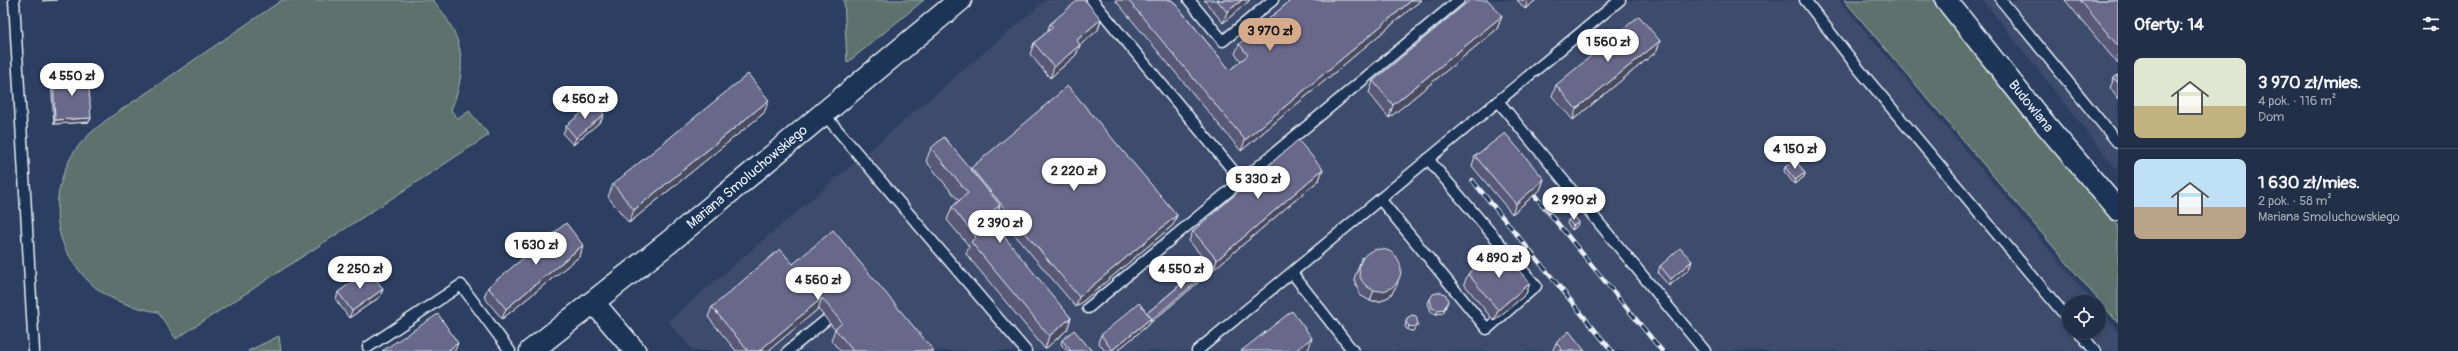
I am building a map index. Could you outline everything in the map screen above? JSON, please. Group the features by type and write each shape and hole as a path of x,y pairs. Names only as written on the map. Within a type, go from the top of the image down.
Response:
{"street":[{"name":"Mariana Smoluchowskiego","path":"531,351 594,303 960,0"},
{"name":"Budowlana","path":"1946,0 2034,111 2118,210"},
{"path":"594,303 636,351"}],"lane":[{"path":"14,0 34,351"},
{"path":"1092,0 1241,180"},
{"path":"1189,0 1223,41 1272,0"},
{"path":"1088,308 1459,0"},
{"path":"1198,351 1620,0"},
{"path":"1805,0 1858,68 2062,312"},
{"path":"2001,0 2118,143"},
{"path":"1498,101 1705,351"},
{"path":"824,113 1026,351"},
{"path":"1380,199 1487,329 1536,286 1428,159"},
{"path":"1292,273 1353,351"},
{"path":"368,346 461,285 510,351"},
{"path":"788,351 826,320"},
{"path":"2085,339 2095,351"}],"shaded area":[{"path":"1046,0 1839,0 2087,295 2062,295 2062,339 2106,339 2106,317 2118,331 2118,351 694,351 668,321"},
{"path":"1983,0 2118,0 2118,171"}],"green space":[{"path":"282,0 433,0 451,27 457,39 460,52 460,79 457,94 451,110 458,119 469,111 489,135 176,339 158,312 128,305 105,294 94,286 76,266 61,239 58,225 58,196 61,182 72,155 80,144 96,128 114,114"},
{"path":"844,0 924,0 847,63"},
{"path":"1844,0 1936,0 2118,225 2118,323 2106,309 2106,295 2094,295"},
{"path":"279,336 281,351 248,351"}],"building":[{"path":"1078,0 1085,0 1101,19 1077,40 1080,45 1054,67 1034,43 1053,27 1050,24"},
{"path":"1128,0 1172,0 1230,70 1248,55 1239,44 1291,0 1412,0 1245,140"},
{"path":"1217,0 1242,0 1227,12"},
{"path":"1470,0 1488,0 1502,16 1393,105 1373,81"},
{"path":"2080,0 2118,0 2118,46"},
{"path":"1639,16 1660,41 1576,109 1556,85"},
{"path":"88,74 91,118 55,120 53,76"},
{"path":"748,74 769,100 634,210 613,184"},
{"path":"2118,75 2118,83 2114,78"},
{"path":"1068,86 1177,215 1079,297 971,168"},
{"path":"594,102 604,114 576,138 566,126"},
{"path":"1505,133 1544,179 1516,204 1475,156"},
{"path":"944,137 1000,205 982,220 987,226 992,222 1071,318 1049,336 971,242 976,237 952,207 968,193 931,148"},
{"path":"1298,140 1323,169 1217,260 1193,231"},
{"path":"1795,160 1805,173 1795,180 1785,167"},
{"path":"1574,216 1579,222 1573,226 1568,220"},
{"path":"566,223 583,245 506,309 488,287"},
{"path":"833,230 934,351 853,351 835,329 842,323 822,298 759,351 748,351 712,307 780,249 793,264"},
{"path":"1498,247 1530,283 1498,310 1468,274"},
{"path":"1680,248 1692,261 1671,279 1660,266"},
{"path":"1380,249 1395,255 1401,270 1395,285 1380,291 1365,285 1359,270 1365,255"},
{"path":"1210,260 1215,266 1150,321 1151,318 1147,313"},
{"path":"369,270 383,289 352,311 338,292"},
{"path":"1441,292 1446,295 1448,301 1444,309 1438,310 1432,308 1430,299 1433,294"},
{"path":"1139,303 1151,318 1112,350 1101,335"},
{"path":"1292,311 1312,338 1295,351 1241,351"},
{"path":"438,314 458,343 447,351 382,351"},
{"path":"1412,315 1416,316 1418,324 1414,327 1409,326 1406,323 1407,318"},
{"path":"1074,330 1092,351 1071,351 1062,340"},
{"path":"1569,331 1585,351 1563,351 1556,343"}],"railway":[{"path":"1472,180 1612,351"},
{"path":"1527,186 1662,351"}]}
